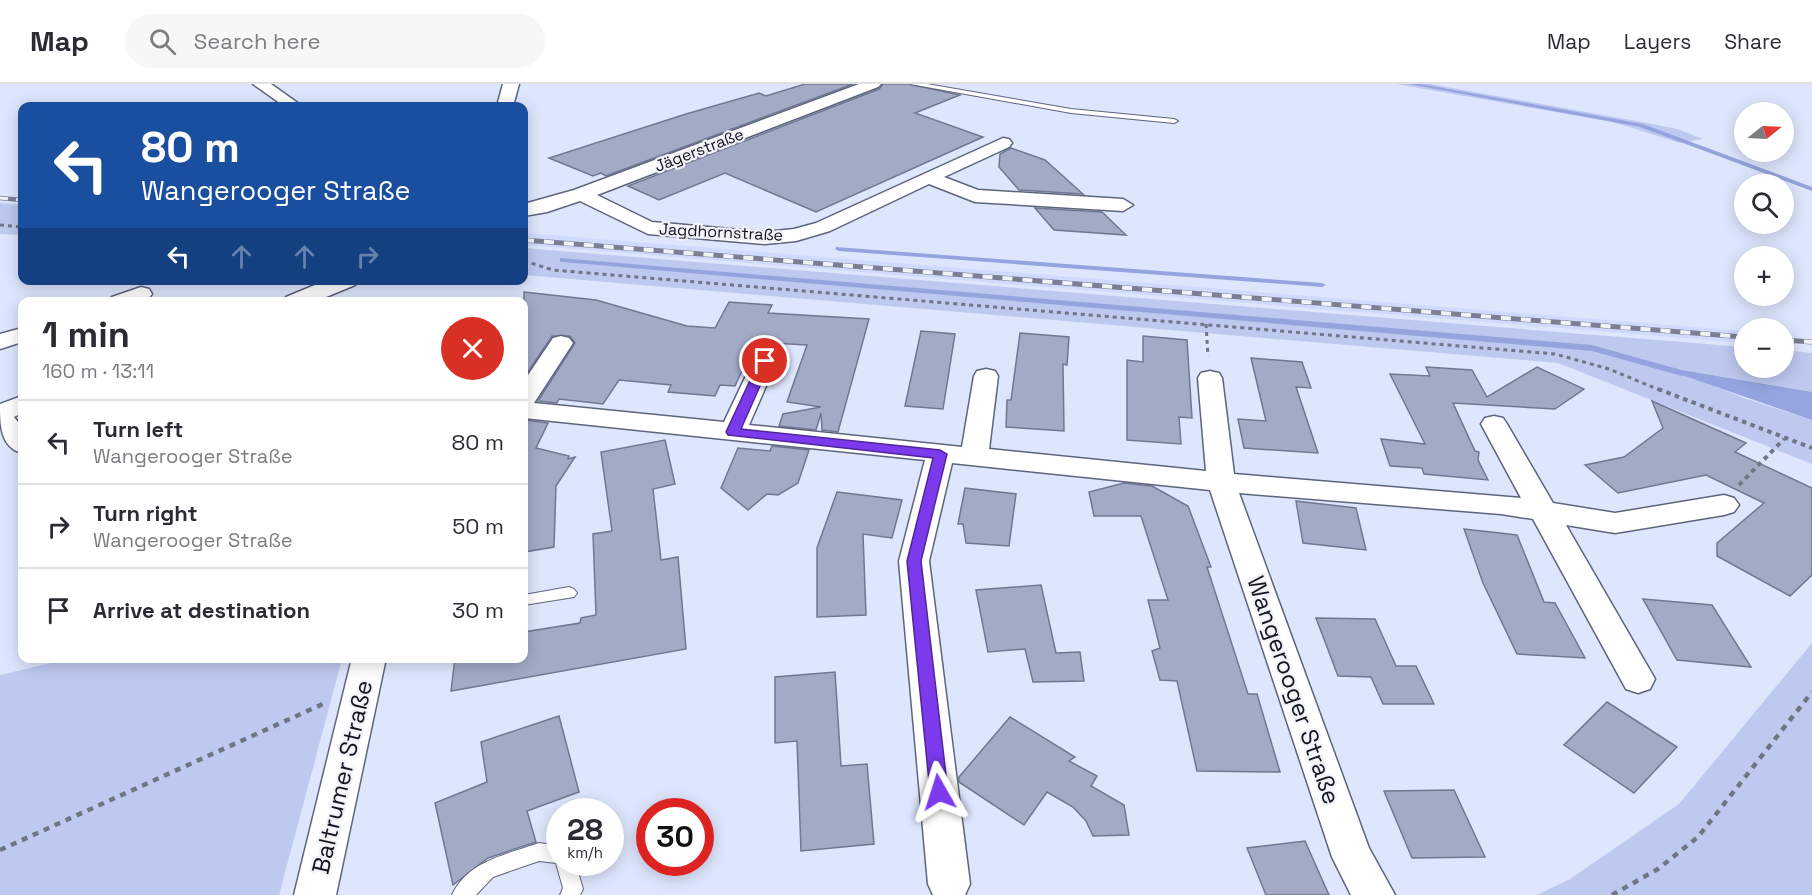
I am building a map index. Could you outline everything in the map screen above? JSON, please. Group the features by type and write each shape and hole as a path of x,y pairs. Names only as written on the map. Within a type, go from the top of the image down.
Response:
{"street":[{"path":"261,84 288,102"},
{"path":"506,102 511,84"},
{"name":"Jägerstraße","path":"528,210 540,208 581,194 873,84"},
{"name":"Jagdhornstraße","path":"581,194 648,228 765,238 796,235 823,227 1004,143"},
{"path":"930,178 975,196 1123,205"},
{"path":"306,297 335,285"},
{"path":"133,297 141,294"},
{"path":"0,342 18,335"},
{"path":"528,393 561,343"},
{"path":"733,432 765,361"},
{"path":"975,457 986,376"},
{"name":"Wangerooger Straße","path":"1210,378 1221,482 1352,857 1374,895"},
{"path":"18,406 0,414 18,439"},
{"path":"528,410 1221,482 1501,504 1615,523 1724,505"},
{"path":"1494,424 1638,679"},
{"path":"940,454 914,561 949,884"},
{"name":"Baltrumer Straße","path":"315,895 366,672"}],"lane":[{"path":"914,84 1071,111 1174,121"},
{"path":"528,599 569,593"},
{"path":"462,895 487,870 539,852 546,853"},
{"path":"569,876 573,889 570,895"}],"path":[{"path":"0,225 18,227"},
{"path":"528,262 553,270 1555,354 1609,369 1812,448"},
{"path":"1206,324 1210,378"},
{"path":"1724,505 1733,491 1784,438"},
{"path":"0,850 366,672"},
{"path":"1612,895 1658,869 1698,837 1812,692"}],"shaded area":[{"path":"1396,84 1430,84 1677,129 1703,139 1680,143 1613,122"},
{"path":"0,203 18,205 18,235 0,234"},
{"path":"528,233 1734,330 1734,342 528,245"},
{"path":"528,248 1734,346 1734,378 1794,378 1794,351 1812,353 1812,392 1682,370 1682,373 1741,397 1812,420 1812,464 1558,363 528,275"},
{"path":"1682,370 1812,392 1812,420 1682,375"},
{"path":"1812,643 1812,895 1537,895 1570,879 1679,804"},
{"path":"51,663 341,663 279,895 0,895 0,675"}],"building":[{"path":"805,84 853,84 606,176 601,173 593,176 549,158 686,114 759,93 766,96"},
{"path":"883,84 908,84 960,95 915,113 983,137 816,212 725,173 659,200 628,186 879,89"},
{"path":"1011,148 1045,160 1083,194 1019,190 999,167 1000,154"},
{"path":"1035,208 1102,212 1126,235 1054,230"},
{"path":"524,292 596,300 687,326 715,328 729,302 772,305 768,313 869,319 838,432 822,430 821,413 816,430 779,426 783,414 821,407 787,402 807,345 755,342 735,386 720,385 715,396 668,392 671,385 619,380 603,404 559,399 557,403 538,401 575,343 570,336 552,336 528,372 528,297 524,297"},
{"path":"921,331 955,334 943,409 905,406"},
{"path":"1020,333 1069,337 1067,365 1063,364 1064,431 1006,427 1007,400 1011,400"},
{"path":"1143,336 1187,340 1192,418 1179,417 1181,444 1127,440 1127,360 1143,362"},
{"path":"1251,358 1302,362 1311,388 1296,387 1318,453 1244,448 1238,419 1266,421"},
{"path":"1426,367 1472,370 1487,397 1537,367 1584,389 1555,409 1453,403 1475,451 1479,452 1478,460 1488,480 1424,474 1422,468 1390,466 1381,439 1425,444 1390,374 1430,376"},
{"path":"1652,401 1746,443 1735,452 1812,488 1812,575 1790,596 1717,556 1717,543 1764,503 1706,475 1618,493 1585,465 1624,457 1663,428"},
{"path":"528,420 548,423 536,448 569,456 568,459 575,457 556,486 554,547 528,551"},
{"path":"665,440 675,484 653,489 661,560 678,557 686,649 451,691 454,663 528,663 528,631 580,623 581,618 596,615 593,534 612,531 601,452"},
{"path":"772,446 809,450 798,483 778,495 767,494 748,510 721,488 738,448 770,451"},
{"path":"1124,483 1152,486 1188,506 1211,567 1207,567 1248,694 1257,694 1280,772 1197,771 1177,681 1160,680 1152,651 1160,648 1148,600 1168,600 1141,516 1094,516 1089,492"},
{"path":"965,488 1016,494 1009,546 966,543 963,524 958,524"},
{"path":"837,492 902,500 892,538 863,534 866,615 817,617 817,548"},
{"path":"1296,501 1356,508 1366,550 1303,543"},
{"path":"1464,529 1517,535 1544,602 1555,603 1585,658 1517,654 1483,583"},
{"path":"1041,585 1056,653 1080,652 1084,681 1033,682 1025,649 988,652 976,590"},
{"path":"1643,599 1712,605 1751,667 1677,660"},
{"path":"1316,618 1375,619 1396,666 1416,666 1434,704 1383,704 1371,677 1338,676"},
{"path":"835,672 841,766 867,764 874,844 801,851 797,741 775,743 775,677"},
{"path":"1607,702 1677,747 1634,793 1564,745"},
{"path":"559,716 579,792 563,798 546,798 546,804 527,811 536,842 488,858 453,885 435,803 487,782 481,742"},
{"path":"1010,717 1075,757 1069,761 1097,776 1091,786 1124,805 1129,835 1093,836 1086,821 1073,807 1047,792 1024,825 959,782 959,777"},
{"path":"1454,790 1485,857 1412,858 1384,791"},
{"path":"1305,841 1329,895 1266,895 1247,848"}],"waterway":[{"path":"1412,84 1641,125 1812,189"},
{"path":"839,249 1322,285"},
{"path":"563,260 1592,348 1682,373"}],"railway":[{"path":"0,198 18,200"},
{"path":"528,240 1734,336"},
{"path":"1794,341 1812,342"}],"route":[{"path":"765,361 733,432 940,454 914,561 939,792"}]}
